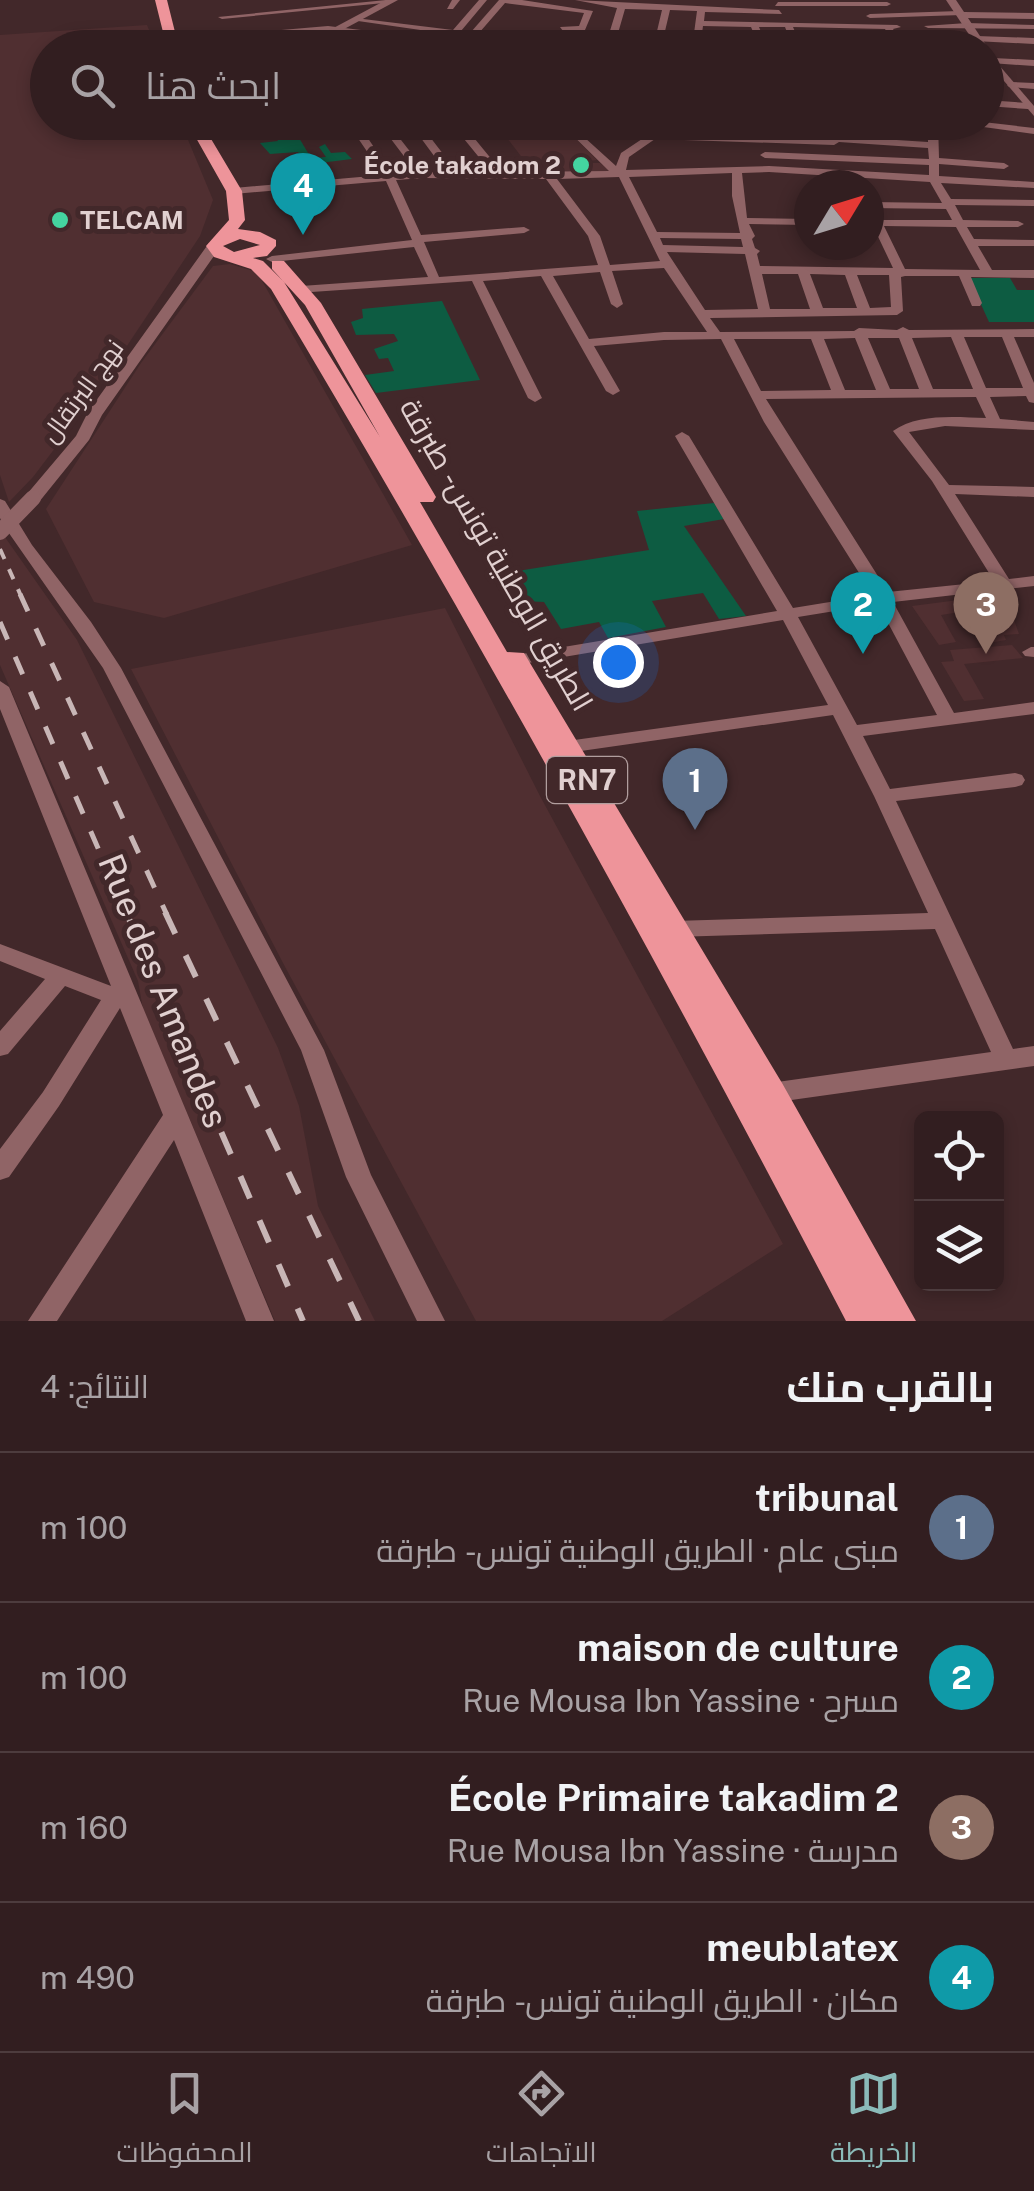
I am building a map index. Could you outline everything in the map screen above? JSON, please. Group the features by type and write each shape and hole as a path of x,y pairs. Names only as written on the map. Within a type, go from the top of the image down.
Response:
{"main road":[{"path":"152,0 158,30"},
{"path":"160,0 168,30"},
{"name":"الطريق الوطنية تونس - طبرقة","path":"206,140 240,190"},
{"name":"الطريق الوطنية تونس - طبرقة","path":"218,140 253,222 352,366 516,660 770,1093 897,1321"},
{"path":"228,249 237,220 240,190"},
{"path":"228,249 246,234 269,248"},
{"name":"الطريق الوطنية تونس - طبرقة","path":"228,249 256,265 278,286 411,506 748,1100 866,1321"}],"street":[{"path":"268,0 270,12"},
{"path":"457,30 483,0"},
{"path":"741,0 741,25"},
{"path":"951,0 971,30"},
{"path":"222,17 312,3 392,1"},
{"path":"337,30 392,1"},
{"path":"477,29 501,1 781,14 916,14 1034,27"},
{"path":"699,23 754,26 797,2 903,4 916,14"},
{"path":"522,15 532,4"},
{"path":"466,30 582,28 590,11 569,4"},
{"path":"546,28 569,4"},
{"path":"615,30 625,4"},
{"path":"661,30 666,9"},
{"path":"698,30 701,10"},
{"path":"781,14 811,30 1034,16"},
{"path":"355,20 447,30"},
{"path":"754,26 756,30"},
{"path":"856,26 859,30"},
{"path":"477,29 482,30"},
{"path":"1004,52 1017,52 1034,44"},
{"path":"1004,50 1034,44"},
{"path":"1004,56 1034,62"},
{"path":"1004,76 1032,111"},
{"path":"1012,86 1034,86"},
{"path":"1004,106 1032,111"},
{"path":"1004,128 1034,131"},
{"path":"364,140 389,177 435,280"},
{"path":"396,140 422,175"},
{"path":"427,140 453,174"},
{"path":"470,140 498,175"},
{"path":"581,140 606,165 622,173"},
{"path":"648,140 620,159 622,173 667,264 721,335 883,598 948,719"},
{"path":"769,169 761,140 834,146 1003,141"},
{"path":"833,140 834,170"},
{"path":"765,154 834,146 933,146 1004,166"},
{"path":"933,146 934,178 988,273"},
{"path":"735,170 740,182 736,198 754,251 765,314"},
{"path":"240,190 422,175 802,170"},
{"path":"548,176 594,236 618,304"},
{"path":"884,179 1034,185"},
{"path":"884,206 1034,203"},
{"path":"744,221 794,222"},
{"path":"884,222 1018,224"},
{"path":"269,248 418,241 524,230"},
{"path":"656,241 749,236"},
{"path":"656,241 754,251"},
{"path":"970,242 1034,244"},
{"path":"705,314 899,310 898,273 884,244"},
{"path":"196,273 228,249"},
{"name":"نهج البرتقال","path":"0,532 83,437 94,415 196,273 228,249"},
{"path":"306,296 475,276 667,264"},
{"path":"544,270 613,391"},
{"path":"758,270 1034,274"},
{"path":"803,271 818,313"},
{"path":"850,272 866,312"},
{"path":"964,273 976,304"},
{"path":"475,276 535,398"},
{"path":"306,296 407,292"},
{"path":"904,331 927,391"},
{"path":"860,332 884,392"},
{"path":"955,332 995,424"},
{"path":"757,395 927,391 1033,394 1006,332"},
{"path":"585,342 721,335 1034,332"},
{"path":"815,333 839,392"},
{"path":"1003,582 946,489 900,429 1034,426"},
{"path":"682,436 789,614 884,796 1006,1060"},
{"path":"946,489 1034,492"},
{"path":"0,504 19,544 83,621 121,685 312,1050 359,1177 431,1321"},
{"path":"516,660 883,598 1034,581"},
{"name":"Rue des Amandes","path":"0,687 122,999 176,1116 260,1321"},
{"path":"850,732 1034,708"},
{"path":"567,746 838,709"},
{"path":"884,796 1015,780"},
{"path":"674,929 941,921"},
{"path":"0,952 122,999 0,1169"},
{"path":"0,1047 60,978"},
{"path":"770,1093 1034,1056"},
{"path":"42,1321 176,1116"}],"shaded area":[{"path":"147,25 149,30 74,30"},
{"path":"30,33 30,140 188,140 213,200 200,236 87,406 9,502 0,475 0,35"},
{"path":"509,140 577,140 597,160 571,163 600,163 611,171 559,173 561,160 524,160"},
{"path":"230,264 257,272 412,545 164,618 94,602 46,509 141,363 213,266"},
{"path":"0,530 77,640 278,1048 299,1106 318,1206 375,1321 275,1321 143,1009 138,981 0,665"},
{"path":"1005,594 1019,634 1004,635 1006,640 989,643 980,631 1002,631 1001,623 989,622 980,609 941,615 956,642 939,645 912,606"},
{"path":"445,608 540,796 783,1244 662,1321 476,1321 283,963 131,669"},
{"path":"1012,645 1023,658 964,664 984,699 964,701 941,662 954,661 950,650"}],"green space":[{"path":"300,140 311,158 326,157 319,147 325,144 331,153 345,152 352,159 287,167 286,161 302,159 298,152 270,154 260,143"},
{"path":"969,278 1010,278 1017,290 1034,290 1034,322 989,322"},
{"path":"442,301 480,380 376,393 365,375 394,371 388,358 379,359 374,349 398,341 394,334 356,335 351,322 363,318 362,309"},
{"path":"714,503 724,519 684,526 746,616 719,619 703,593 652,601 666,627 608,638 599,622 561,629 544,602 522,601 508,578 496,580 493,575 649,550 637,511"}],"railway":[{"path":"0,549 21,596"},
{"path":"20,594 167,915"},
{"path":"0,622 127,915"},
{"path":"126,912 303,1321"},
{"path":"165,912 359,1321"}],"place":[{"name":"École takadom 2","path":"581,165"},
{"name":"TELCAM","path":"60,220"},
{"name":"meublatex","path":"303,235"},
{"name":"maison de culture","path":"863,654"},
{"name":"École Primaire takadim 2","path":"986,654"},
{"name":"tribunal","path":"695,830"}]}
